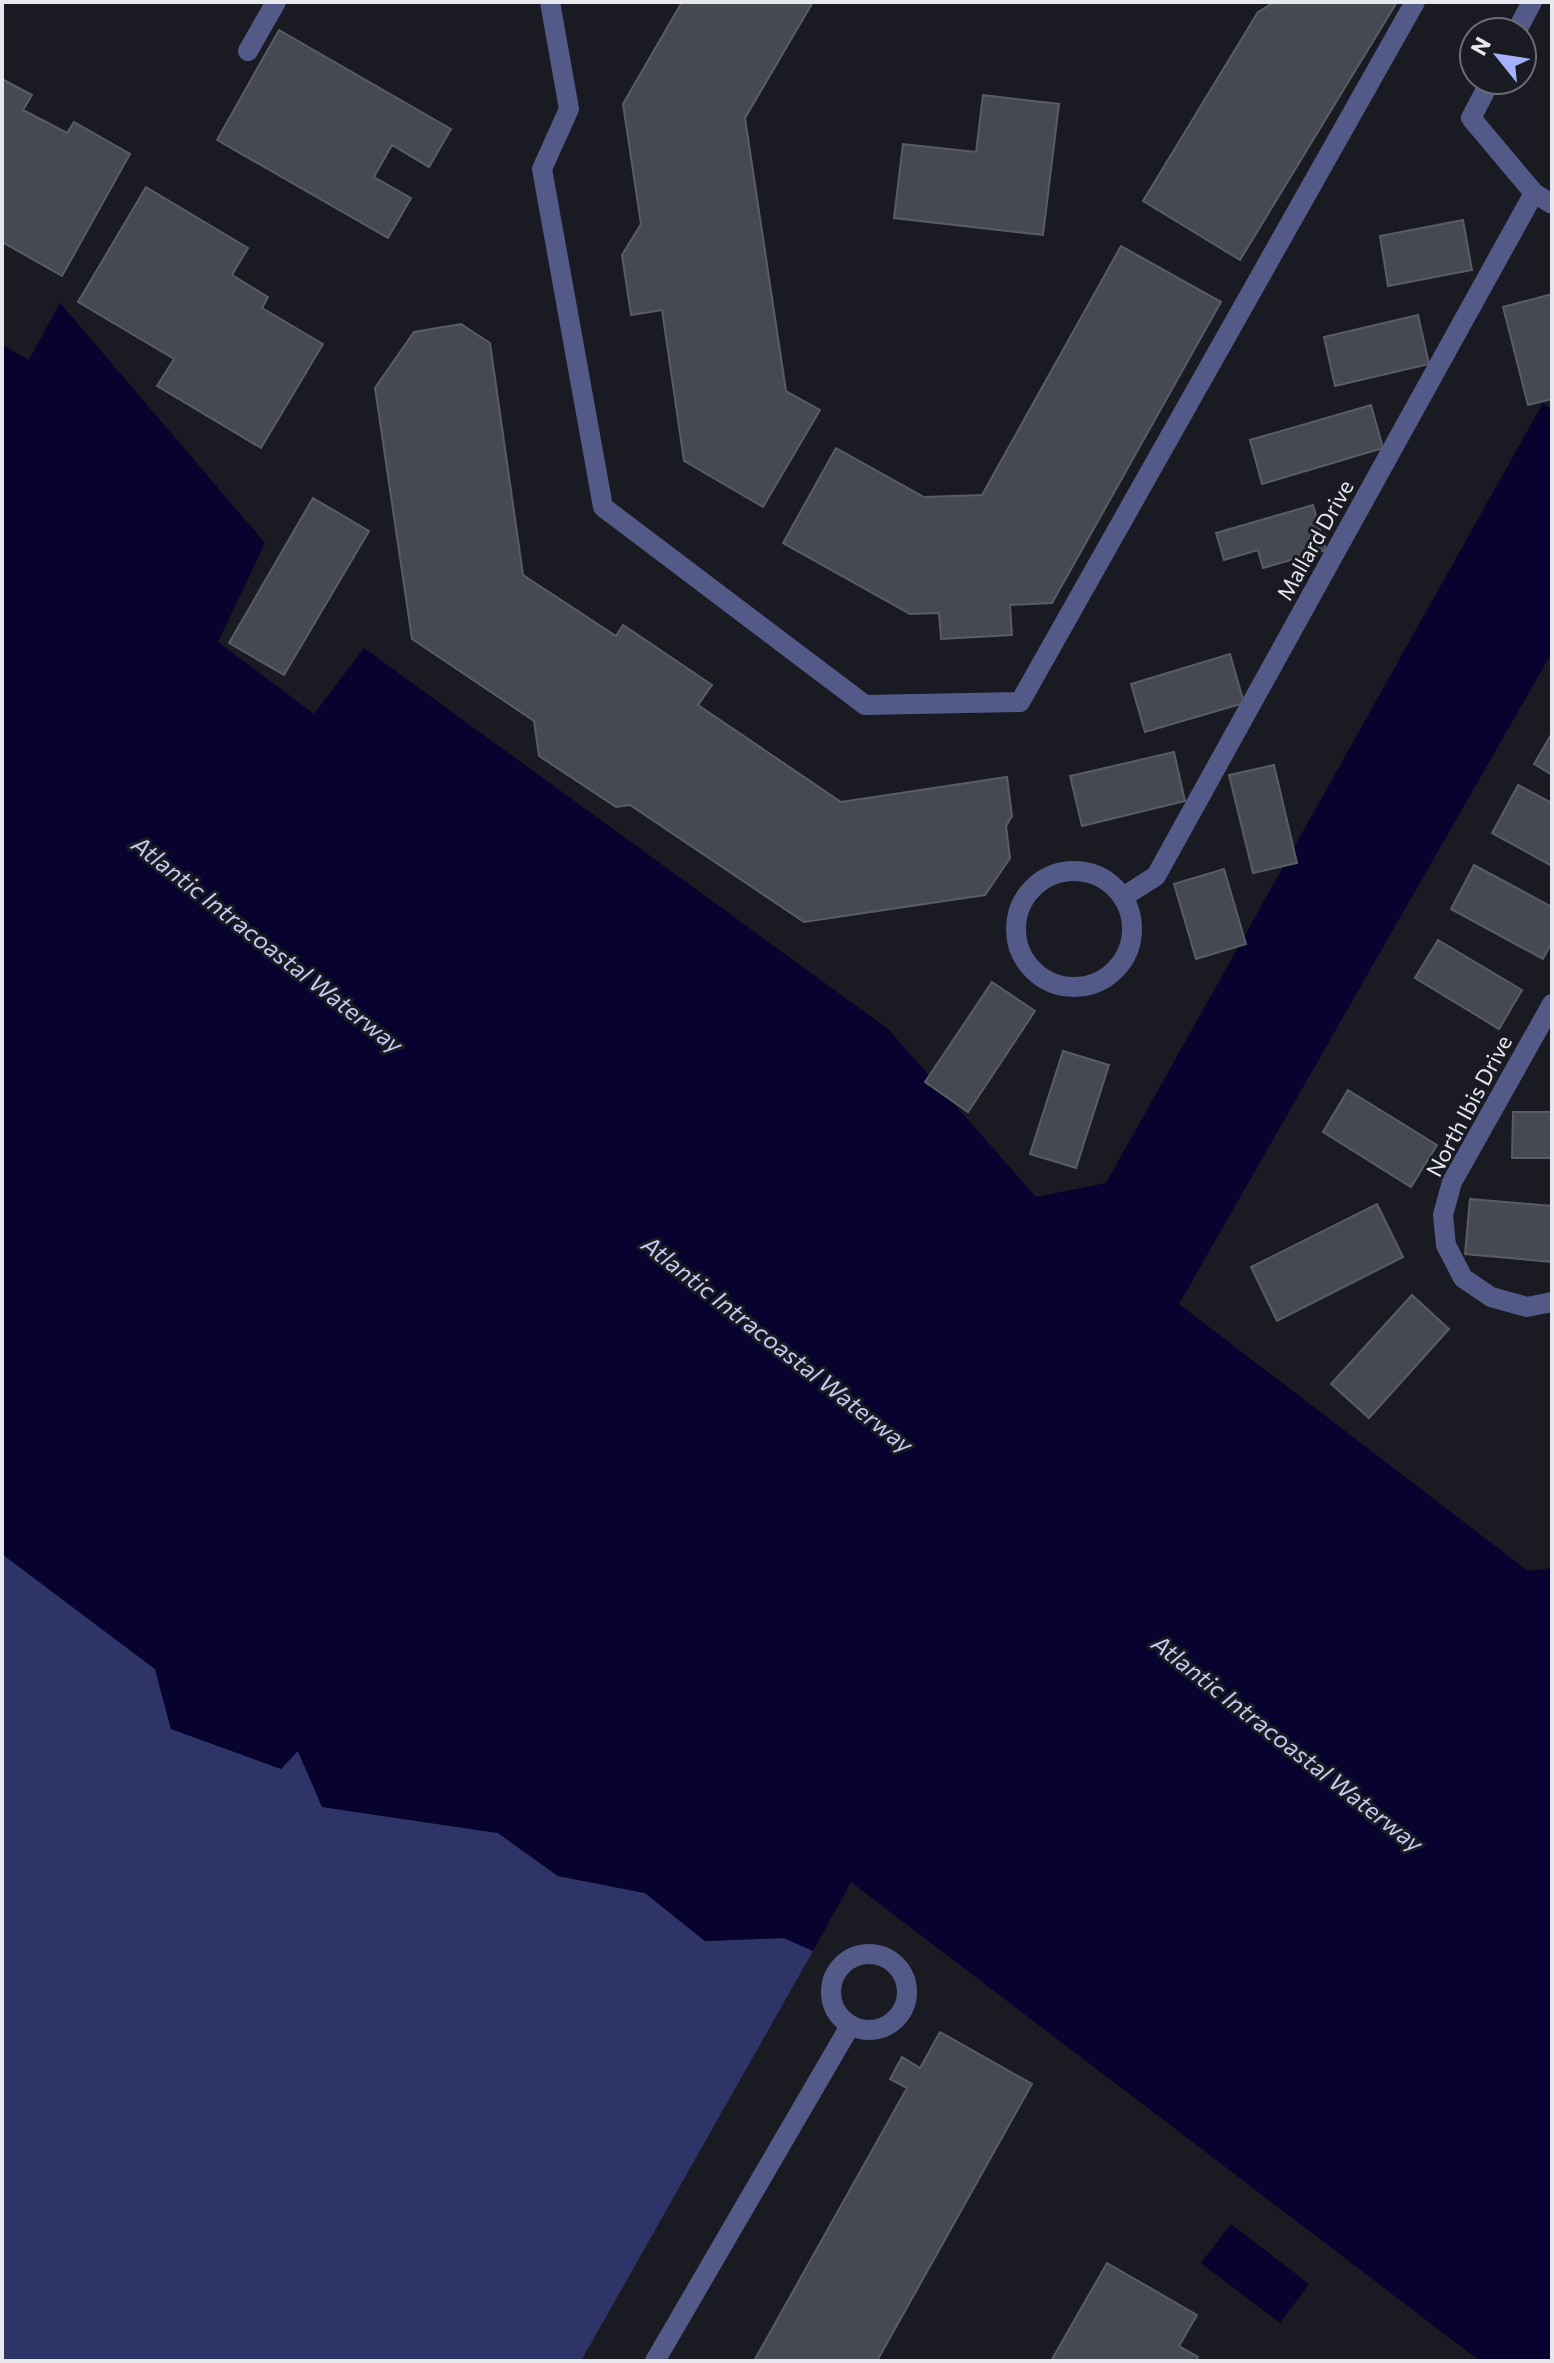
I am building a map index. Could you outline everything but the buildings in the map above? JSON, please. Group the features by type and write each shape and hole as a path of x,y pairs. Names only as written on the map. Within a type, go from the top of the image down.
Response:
{"street":[{"path":"248,51 276,2"},
{"path":"550,2 569,109 542,169 603,507 865,705 1020,702 1415,2"},
{"path":"1483,96 1471,118 1534,193 1552,204"},
{"name":"Mallard Drive","path":"1123,897 1156,876 1534,193"},
{"path":"1072,870 1091,873 1110,882 1123,897 1131,916 1132,936 1126,956 1113,972 1096,984 1076,988 1056,986 1038,976 1024,961 1016,942 1015,922 1022,902 1042,880 1072,870"},
{"name":"North Ibis Drive","path":"1552,1004 1452,1182 1443,1215 1446,1245 1463,1278 1491,1297 1527,1307 1552,1302"},
{"path":"655,2361 850,2026"}],"shaded area":[{"path":"2,1554 155,1669 171,1729 297,1750 323,1807 498,1833 558,1876 645,1893 705,1941 784,1938 813,1951 581,2361 2,2361"}],"water":[{"name":"Atlantic Intracoastal Waterway","path":"60,303 265,543 218,642 314,714 364,648 888,1029 1036,1197 1106,1183 1543,403 1552,409 1552,652 1179,1304 1528,1571 1552,1568 1552,2361 1480,2361 851,1882 813,1951 784,1938 705,1941 645,1893 558,1876 498,1833 322,1807 298,1751 281,1769 171,1729 155,1669 2,1554 2,345 29,360"},
{"path":"1231,2224 1309,2284 1280,2323 1201,2263"}]}
